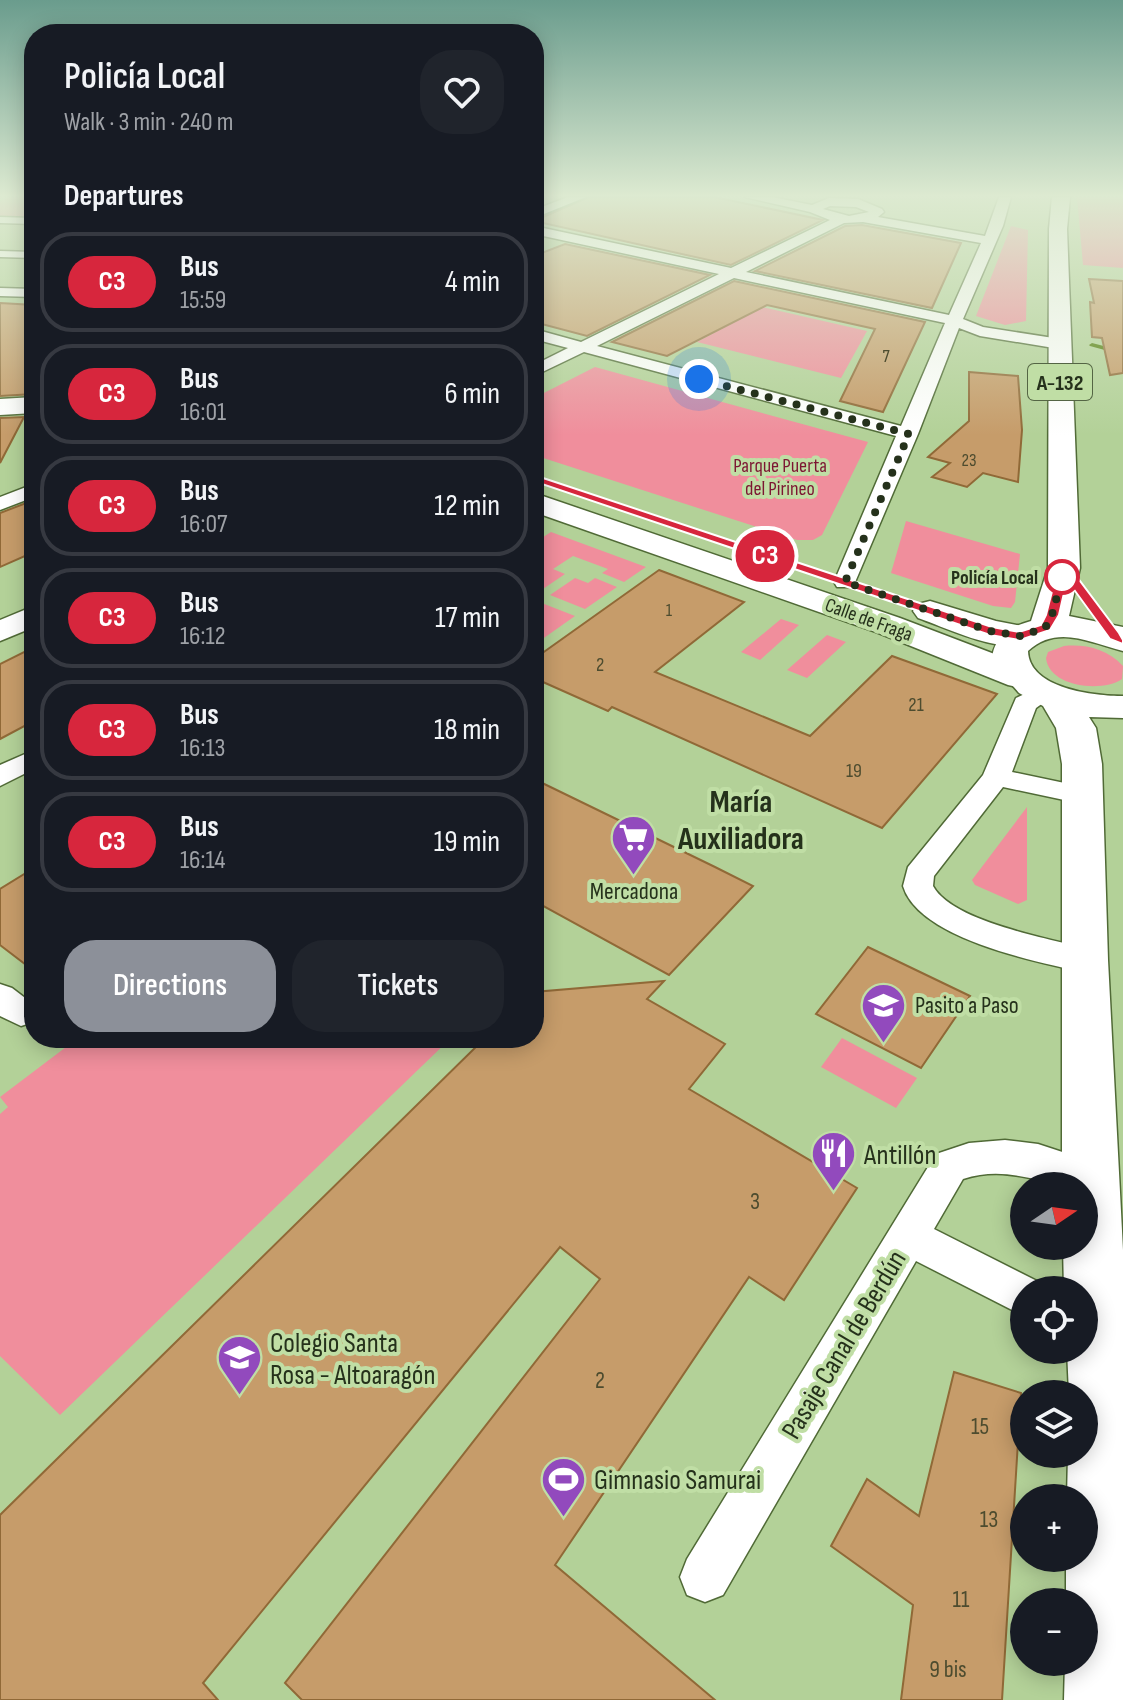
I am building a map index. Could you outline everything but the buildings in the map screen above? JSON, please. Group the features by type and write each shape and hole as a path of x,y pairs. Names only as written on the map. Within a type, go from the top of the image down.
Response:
{"main road":[{"name":"A-132","path":"1059,276 1064,568 1052,615 1010,648 1010,662 1076,728 1082,780 1091,1172"},
{"path":"0,407 24,406"},
{"name":"Calle de Fraga","path":"544,481 990,631 1091,629 1119,638"},
{"name":"Calle de Fraga","path":"544,505 897,628 1041,690 1093,706 1123,707"},
{"path":"1064,568 1119,638"},
{"path":"1082,780 1099,743 1123,725"},
{"name":"A-132","path":"1098,1203 1108,1238 1098,1296"},
{"name":"A-132","path":"1096,1364 1102,1402 1103,1700"}],"street":[{"path":"635,303 693,276"},
{"path":"544,366 722,276"},
{"path":"751,276 955,321 980,331 1060,344"},
{"path":"845,582 973,276"},
{"path":"0,292 24,293"},
{"path":"544,347 581,329"},
{"path":"544,337 909,434"},
{"path":"0,504 24,494"},
{"path":"0,610 24,599"},
{"path":"0,632 24,620"},
{"path":"1041,690 1025,704 996,777 919,874 917,884 921,896 946,914 1021,946 1084,960"},
{"path":"0,777 24,764"},
{"path":"996,777 1082,780"},
{"name":"Pasaje Canal de Berdún","path":"705,1577 950,1166 988,1156 1032,1157 1074,1172"},
{"name":"Pasaje Canal de Berdún","path":"907,1236 1010,1289"}],"green space":[{"path":"991,276 1027,276 1026,321 1005,325 976,316"},
{"path":"762,307 867,331 841,378 697,342"},
{"name":"Parque Puerta del Pirineo","path":"595,367 868,442 822,535 813,540 797,540 544,458 544,393"},
{"path":"906,521 1020,554 1015,602 1011,608 993,606 891,573"},
{"path":"551,532 646,567 624,582 602,573 608,569 573,556 553,569 565,574 544,588 544,537"},
{"path":"575,578 588,583 595,578 617,587 585,609 550,595"},
{"path":"544,604 575,616 544,638"},
{"path":"781,619 799,625 760,660 741,652"},
{"path":"827,635 846,642 807,678 787,670"},
{"path":"1064,646 1088,647 1110,655 1123,666 1122,679 1102,686 1066,681 1049,668 1046,658 1048,652"},
{"path":"1027,807 1027,900 1018,904 975,885 972,880"},
{"path":"842,1038 917,1078 896,1108 821,1067"},
{"path":"65,1048 441,1048 60,1415 0,1356 0,1114 8,1107 0,1097"}],"waterway":[{"path":"1092,345 1123,353"}],"bus line":[{"name":"C3","path":"544,481 990,631 1020,636 1045,628 1059,593 1064,568 1115,636 1123,640"}],"place":[{"name":"Policía Local","path":"1062,577"},
{"name":"Mercadona","path":"634,876"},
{"name":"Pasito a Paso","path":"884,1044"},
{"name":"Antillón","path":"833,1193"},
{"name":"Colegio Santa Rosa - Altoaragón","path":"239,1397"},
{"name":"Gimnasio Samurai","path":"563,1518"}],"district":[{"name":"María Auxiliadora","path":"741,820"}],"route":[{"path":"699,379 909,434 845,582 990,631 1020,636 1045,628 1052,615 1062,577"}]}
